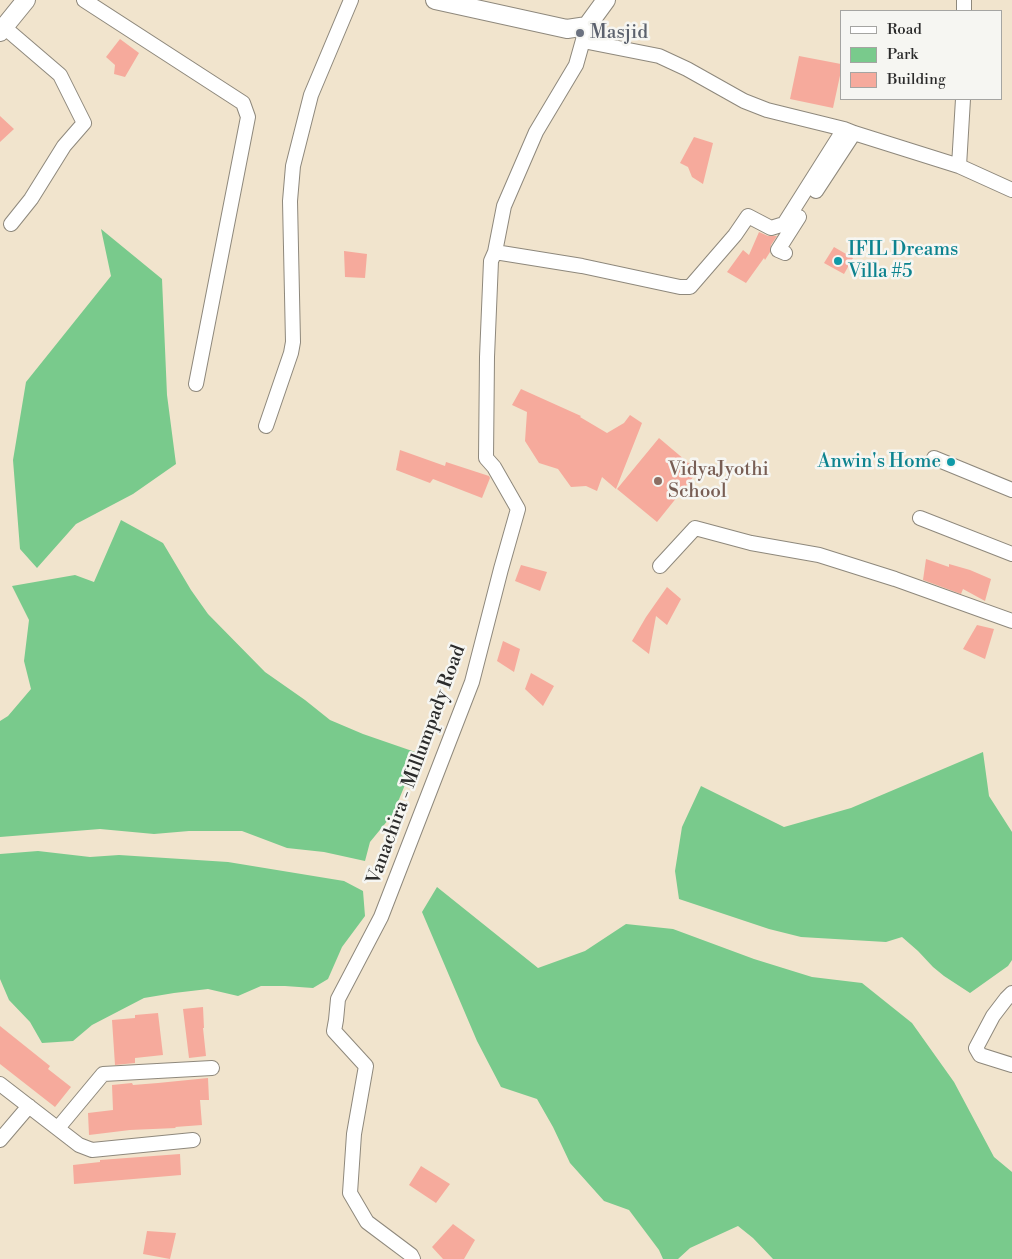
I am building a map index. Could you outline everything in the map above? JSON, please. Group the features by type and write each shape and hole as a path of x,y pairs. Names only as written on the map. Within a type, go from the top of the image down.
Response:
{"street":[{"path":"11,224 31,199 64,146 84,123 60,75 2,30 26,0"},
{"path":"84,0 243,103 248,118 196,384"},
{"path":"266,426 292,353 290,201 292,166 311,95 351,0"},
{"path":"435,0 585,33 659,56 687,69 744,101 767,110 849,131 959,166 1012,190"},
{"path":"585,33 606,0"},
{"name":"Vanachira - Millumpady Road","path":"413,1259 412,1255 367,1222 350,1193 354,1134 366,1066 334,1031 338,999 381,917 472,682 518,509 494,466 486,458 487,357 491,261 504,206 536,132 576,65 585,33"},
{"path":"959,166 963,100"},
{"path":"785,253 778,250 787,228 849,131"},
{"path":"494,252 582,266 680,287 690,287 735,235 748,216 771,228 787,228"},
{"path":"934,458 1012,490"},
{"path":"920,518 1012,554"},
{"path":"660,566 695,528 751,543 819,555 895,579 1012,621"},
{"path":"1012,993 993,1016 976,1048 980,1055 1012,1065"},
{"path":"58,1128 103,1074 212,1068"},
{"path":"0,1084 79,1145 92,1150 192,1140"},
{"path":"0,1140 28,1106"}],"green space":[{"path":"101,229 162,279 167,395 176,464 133,494 76,524 37,568 20,549 13,460 26,382 111,276"},
{"path":"121,520 163,543 191,590 208,614 265,672 330,720 363,734 418,753 393,814 370,842 365,861 324,852 287,848 242,831 189,831 154,834 100,829 0,837 0,721 8,716 31,689 24,661 29,620 12,586 75,575 94,582"},
{"path":"983,752 989,796 1012,832 1012,960 1008,966 970,993 933,967 902,937 886,942 801,937 769,929 679,899 675,871 682,827 701,786 784,827 851,808"},
{"path":"38,851 90,857 119,855 228,862 344,881 363,891 365,916 342,947 328,979 313,988 261,986 238,996 208,989 144,998 92,1025 73,1041 42,1043 30,1022 9,1000 0,979 0,854"},
{"path":"437,887 538,968 585,951 626,924 673,929 754,959 812,977 862,983 912,1023 954,1082 994,1157 1012,1172 1012,1259 773,1259 753,1238 738,1226 690,1248 678,1259 663,1259 659,1250 629,1210 604,1201 570,1163 537,1099 501,1087 477,1041 422,912"}],"building":[{"path":"120,39 139,53 125,77 114,74 115,65 106,57"},
{"path":"799,56 840,64 840,76 833,108 790,99"},
{"path":"0,116 14,129 0,142"},
{"path":"694,137 713,143 703,184 692,177 688,167 680,163"},
{"path":"759,232 768,236 777,236 765,260 764,258 746,283 727,272 743,250 749,255"},
{"name":"IFIL Dreams Villa #5","path":"834,247 853,258 844,274 824,263"},
{"path":"344,251 367,254 365,278 345,277"},
{"path":"521,389 581,416 607,433 624,423 630,415 642,423 616,489 602,477 597,491 586,486 571,487 558,469 539,463 525,441 527,412 512,405"},
{"path":"659,438 698,471 657,522 617,489"},
{"path":"400,450 445,466 446,462 489,476 490,478 482,498 433,479 430,483 396,470"},
{"path":"926,559 949,567 949,564 970,570 991,579 985,601 963,589 961,594 923,580"},
{"path":"521,565 547,572 540,591 515,581"},
{"path":"667,587 681,599 667,625 656,616 649,654 632,641"},
{"path":"977,625 994,629 985,659 963,649"},
{"path":"503,641 520,649 514,672 497,661"},
{"path":"531,673 554,686 543,706 525,689"},
{"path":"203,1007 206,1056 189,1058 183,1009"},
{"path":"158,1013 163,1055 135,1058 135,1063 115,1065 112,1020"},
{"path":"0,1026 50,1066 48,1069 71,1087 55,1107 0,1064"},
{"path":"208,1078 209,1100 200,1100 202,1125 89,1135 88,1113 113,1110 112,1085 132,1083 133,1085"},
{"path":"180,1154 181,1175 74,1184 73,1165 100,1162 100,1160"},
{"path":"421,1166 450,1184 436,1203 409,1185"},
{"path":"453,1224 475,1240 464,1259 443,1259 432,1247"},
{"path":"147,1231 176,1233 170,1259 143,1254"}],"place":[{"name":"Masjid","path":"580,33"},
{"name":"IFIL Dreams Villa #5","path":"838,261"},
{"name":"Anwin's Home","path":"951,462"},
{"name":"VidyaJyothi School","path":"658,481"}]}
